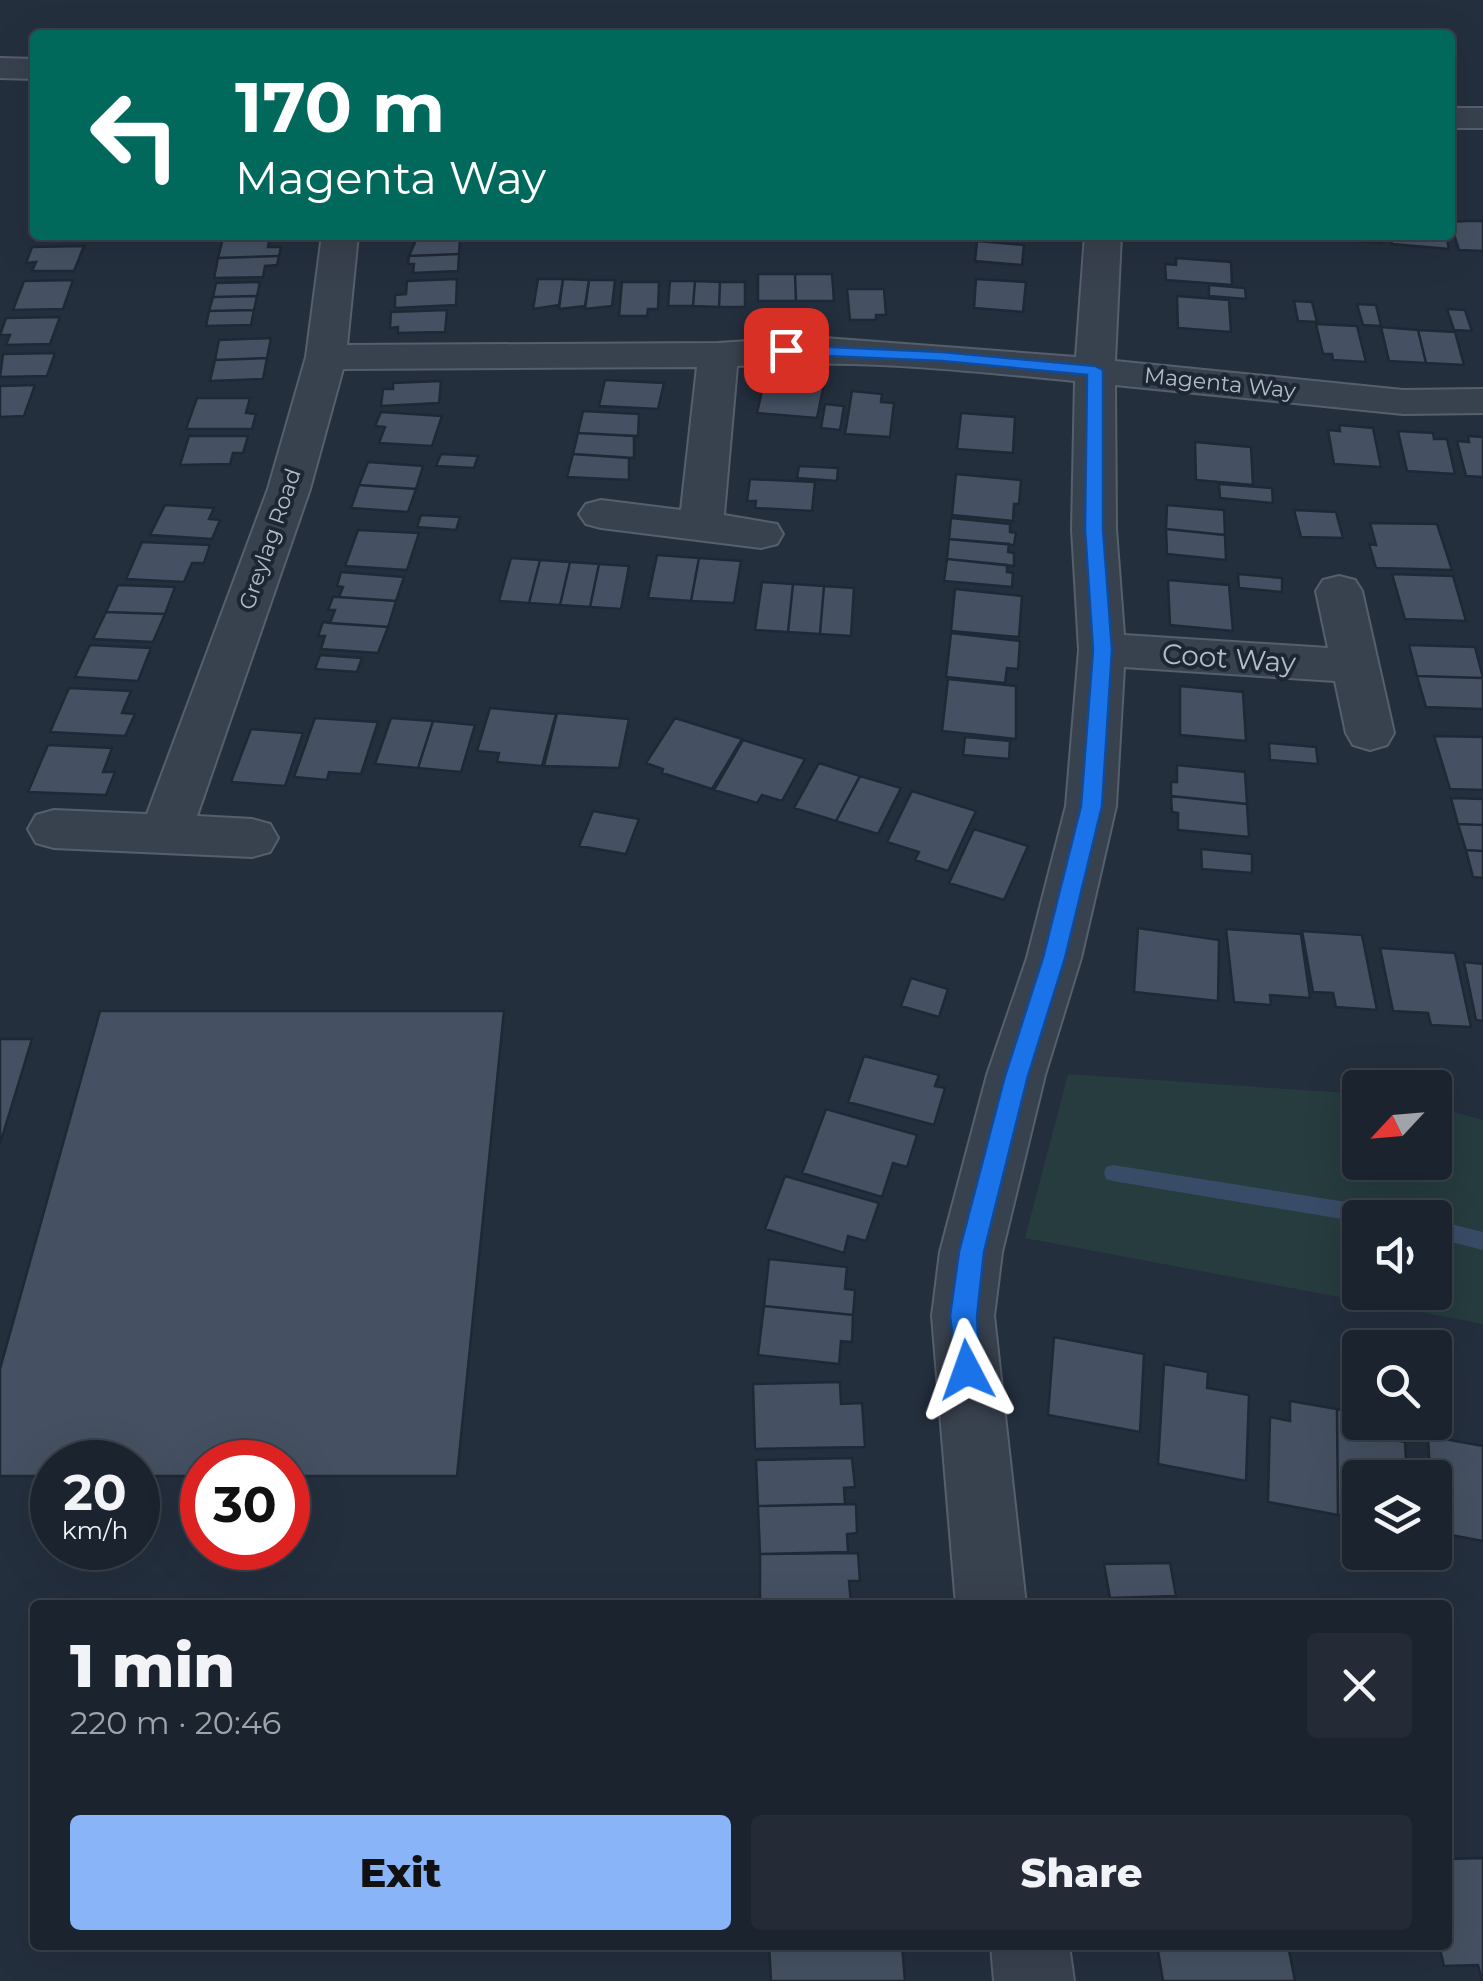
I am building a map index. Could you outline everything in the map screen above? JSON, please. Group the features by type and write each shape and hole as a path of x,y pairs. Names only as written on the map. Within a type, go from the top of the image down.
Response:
{"street":[{"path":"0,68 30,68"},
{"path":"1455,118 1483,118"},
{"name":"Greylag Road","path":"165,834 289,489 326,357 339,240"},
{"path":"991,1600 964,1316 980,1217 1016,1076 1054,958 1091,806 1102,650 1094,529 1095,370 1103,240"},
{"name":"Magenta Way","path":"326,357 718,355 811,348 1095,370 1403,402 1483,401"},
{"path":"700,526 718,355"},
{"path":"601,514 762,534"},
{"path":"1338,591 1370,733"},
{"name":"Coot Way","path":"1102,650 1355,666"},
{"path":"54,829 252,838"},
{"path":"1031,1950 1034,1981"}],"green space":[{"path":"1068,1074 1342,1093 1342,1180 1452,1180 1452,1112 1483,1120 1483,1324 1408,1310 1452,1310 1452,1200 1342,1200 1342,1298 1025,1238"}],"building":[{"path":"1483,221 1483,251 1459,250 1455,222"},
{"path":"222,240 269,240 268,247 281,247 279,256 218,258"},
{"path":"416,240 460,240 459,254 409,256"},
{"path":"1391,240 1447,240 1449,249 1392,244"},
{"path":"977,241 1024,245 1022,265 975,261"},
{"path":"84,246 74,271 32,271 36,262 26,263 32,247"},
{"path":"459,254 458,271 413,273 414,264 408,264 409,256"},
{"path":"279,256 277,265 265,266 263,277 214,278 218,258"},
{"path":"1176,258 1231,262 1232,285 1166,280 1165,264 1176,265"},
{"path":"758,274 795,274 796,301 758,301"},
{"path":"795,274 832,274 834,301 796,301"},
{"path":"457,279 456,305 395,308 395,295 406,294 407,281"},
{"path":"538,279 563,279 559,305 533,309"},
{"path":"563,279 589,280 585,306 559,309"},
{"path":"976,279 1026,282 1023,312 974,308"},
{"path":"73,280 63,309 13,310 24,281"},
{"path":"589,280 615,280 612,306 585,309"},
{"path":"670,281 695,281 693,306 668,306"},
{"path":"695,281 720,282 719,307 693,306"},
{"path":"260,282 257,296 213,297 216,283"},
{"path":"622,282 659,282 658,309 648,309 647,316 619,316"},
{"path":"720,282 745,282 745,307 719,307"},
{"path":"1209,285 1245,288 1246,299 1209,296"},
{"path":"847,289 884,289 886,315 876,315 876,320 850,320"},
{"path":"257,296 254,310 209,311 213,297"},
{"path":"1177,296 1229,300 1231,332 1178,328"},
{"path":"1294,301 1312,302 1317,322 1298,321"},
{"path":"1357,304 1376,305 1381,326 1363,325"},
{"path":"1447,309 1465,310 1472,331 1454,330"},
{"path":"254,310 251,325 206,326 209,311"},
{"path":"447,310 445,332 398,333 398,327 390,328 391,312"},
{"path":"60,317 50,344 6,345 10,335 0,335 6,318"},
{"path":"1316,324 1357,326 1366,362 1333,360 1332,354 1323,354"},
{"path":"1381,327 1418,330 1426,363 1389,361"},
{"path":"1418,330 1455,332 1464,365 1426,363"},
{"path":"271,338 267,358 215,360 219,340"},
{"path":"55,353 47,376 0,377 3,354"},
{"path":"267,358 263,379 210,381 215,360"},
{"path":"765,377 824,384 817,418 757,413"},
{"path":"605,380 664,383 658,409 599,406"},
{"path":"441,381 439,403 381,406 383,389 393,389 393,383"},
{"path":"35,385 24,416 0,417 0,386"},
{"path":"852,391 882,394 881,402 894,403 890,437 845,434"},
{"path":"197,398 250,398 246,413 256,414 252,429 186,429"},
{"path":"825,404 844,406 840,430 821,428"},
{"path":"583,411 639,414 638,436 578,433"},
{"path":"381,412 442,416 432,446 379,443 385,427 375,426"},
{"path":"961,413 1015,417 1013,453 957,449"},
{"path":"1339,425 1373,428 1381,467 1334,464 1328,430 1340,431"},
{"path":"1398,431 1433,433 1434,439 1447,439 1455,474 1407,471"},
{"path":"578,433 634,436 634,458 573,454"},
{"path":"189,436 248,436 243,453 233,453 230,464 180,465"},
{"path":"1468,436 1483,437 1483,477 1466,476 1457,441 1469,442"},
{"path":"1195,442 1251,447 1253,485 1196,480"},
{"path":"441,454 478,456 474,468 436,466"},
{"path":"573,454 629,458 629,480 567,477"},
{"path":"368,462 423,466 416,489 359,485"},
{"path":"799,466 838,468 837,481 797,478"},
{"path":"956,474 1021,480 1013,521 952,515"},
{"path":"750,479 815,482 812,511 755,508 756,501 747,501"},
{"path":"1219,484 1272,488 1273,503 1220,498"},
{"path":"359,485 416,489 408,512 351,508"},
{"path":"165,505 214,508 209,519 220,520 212,539 150,535"},
{"path":"1167,505 1224,510 1225,535 1166,529"},
{"path":"1294,510 1336,512 1343,538 1301,537"},
{"path":"421,515 460,517 456,530 417,527"},
{"path":"951,518 1010,524 1010,532 1016,533 1014,545 949,539"},
{"path":"1370,523 1437,524 1452,570 1376,568 1369,544 1376,545"},
{"path":"1166,529 1225,535 1226,560 1167,554"},
{"path":"358,530 419,533 407,570 345,566"},
{"path":"949,539 1009,544 1014,566 947,559"},
{"path":"142,542 210,545 204,563 192,563 184,582 126,579"},
{"path":"657,555 699,558 691,601 648,598"},
{"path":"511,558 540,560 529,603 499,601"},
{"path":"699,558 741,561 734,603 691,601"},
{"path":"947,559 1007,565 1007,572 1013,573 1012,587 944,581"},
{"path":"540,560 570,562 560,605 529,603"},
{"path":"570,562 599,564 590,607 560,605"},
{"path":"599,564 629,566 621,609 590,607"},
{"path":"341,572 404,577 396,601 339,597 343,587 337,586"},
{"path":"1238,574 1282,578 1282,592 1239,588"},
{"path":"1392,574 1453,576 1466,621 1405,619"},
{"path":"1168,580 1229,585 1233,631 1170,625"},
{"path":"762,582 793,584 788,632 755,630"},
{"path":"793,584 824,586 820,634 788,632"},
{"path":"118,585 175,587 165,614 106,612"},
{"path":"824,586 854,588 851,636 820,634"},
{"path":"955,589 1022,596 1019,637 951,631"},
{"path":"333,597 396,601 388,627 330,623 335,610 328,610"},
{"path":"106,612 165,614 153,642 93,639"},
{"path":"323,622 388,627 378,653 321,649 325,636 318,636"},
{"path":"951,633 1020,641 1018,669 1007,668 1005,683 946,677"},
{"path":"90,645 151,648 138,681 75,677"},
{"path":"1409,645 1475,647 1483,678 1417,676"},
{"path":"320,655 362,658 357,672 315,669"},
{"path":"1417,676 1483,678 1483,709 1426,707"},
{"path":"948,679 1016,686 1016,739 942,731"},
{"path":"1180,686 1243,692 1246,741 1180,735"},
{"path":"69,688 131,691 122,713 135,714 125,736 50,732"},
{"path":"490,708 556,714 542,766 497,762 499,753 477,751"},
{"path":"557,713 629,719 619,768 544,766"},
{"path":"315,718 378,722 361,774 329,772 327,780 294,777"},
{"path":"391,718 433,721 418,768 375,764"},
{"path":"675,718 742,739 712,789 662,773 663,769 646,763"},
{"path":"433,721 475,725 461,772 418,768"},
{"path":"251,729 303,733 285,786 231,782"},
{"path":"1434,736 1483,737 1483,790 1450,789"},
{"path":"965,737 1010,741 1009,759 963,755"},
{"path":"743,740 805,759 782,801 762,795 757,803 714,790"},
{"path":"1269,743 1316,747 1318,764 1270,760"},
{"path":"48,745 112,748 103,772 115,772 106,795 28,792"},
{"path":"819,763 860,776 836,821 794,808"},
{"path":"1177,765 1245,772 1247,804 1171,796 1171,782 1177,782"},
{"path":"860,776 901,788 878,834 836,821"},
{"path":"912,791 976,811 948,871 915,860 919,852 887,842"},
{"path":"1171,796 1247,804 1249,837 1178,830 1178,813 1172,812"},
{"path":"1451,798 1483,799 1483,825 1458,824"},
{"path":"593,811 639,819 626,854 579,846"},
{"path":"1458,824 1483,825 1483,851 1466,850"},
{"path":"974,829 1028,846 1004,900 949,883"},
{"path":"1201,849 1252,854 1252,873 1202,869"},
{"path":"1466,850 1483,851 1483,878 1473,877"},
{"path":"1138,928 1219,940 1218,1001 1134,992"},
{"path":"1226,929 1301,934 1310,998 1270,995 1271,1005 1234,1002"},
{"path":"1302,931 1362,935 1377,1010 1336,1007 1333,993 1313,992"},
{"path":"1380,948 1455,953 1471,1027 1431,1025 1428,1013 1393,1011"},
{"path":"1464,962 1483,964 1483,1021 1476,1020"},
{"path":"911,978 948,989 939,1017 901,1006"},
{"path":"100,1011 504,1011 457,1476 310,1476 310,1440 180,1440 180,1476 160,1476 160,1440 30,1440 30,1476 0,1476 0,1369"},
{"path":"0,1039 32,1039 0,1144"},
{"path":"864,1056 939,1075 935,1086 945,1088 934,1125 848,1102"},
{"path":"826,1109 917,1135 907,1167 893,1163 882,1197 802,1173"},
{"path":"785,1176 879,1203 866,1241 848,1236 844,1253 765,1229"},
{"path":"769,1259 847,1267 845,1289 855,1290 853,1315 764,1306"},
{"path":"764,1306 853,1315 852,1342 841,1341 839,1364 758,1355"},
{"path":"1054,1337 1144,1354 1140,1432 1048,1415"},
{"path":"1164,1364 1208,1372 1207,1388 1249,1395 1246,1481 1158,1464"},
{"path":"840,1382 841,1404 862,1403 865,1447 755,1449 753,1384"},
{"path":"1290,1401 1337,1409 1338,1515 1268,1502 1270,1417 1290,1421"},
{"path":"1337,1409 1342,1410 1342,1440 1405,1442 1406,1460 1342,1460 1342,1516 1338,1515"},
{"path":"1428,1440 1483,1446 1483,1541 1452,1535 1452,1460 1429,1460"},
{"path":"852,1458 855,1487 844,1488 845,1504 758,1506 756,1460"},
{"path":"856,1504 857,1533 847,1534 848,1552 760,1554 758,1506"},
{"path":"858,1553 860,1581 849,1581 851,1600 760,1600 760,1554"},
{"path":"1170,1563 1176,1596 1110,1598 1104,1564"},
{"path":"1483,1858 1483,1981 1478,1965 1444,1966 1440,1950 1452,1950 1452,1859"},
{"path":"769,1950 902,1950 905,1981 771,1981"},
{"path":"1158,1950 1289,1950 1295,1981 1163,1981"}],"waterway":[{"path":"1113,1173 1342,1210"},
{"path":"1452,1233 1483,1241"}],"route":[{"path":"786,350 942,356 1095,370 1094,529 1102,650 1091,806 1054,958 1016,1076 971,1252 964,1316 967,1370"}]}
